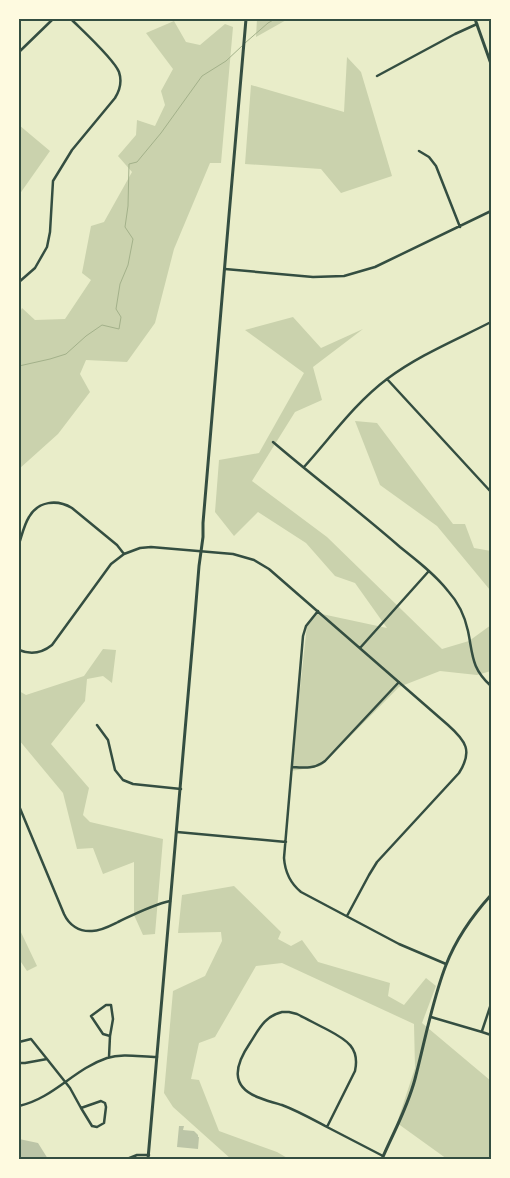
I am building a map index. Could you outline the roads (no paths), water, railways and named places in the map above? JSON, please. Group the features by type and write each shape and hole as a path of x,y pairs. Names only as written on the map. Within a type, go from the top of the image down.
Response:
{"street":[{"path":"19,52 53,19"},
{"path":"19,282 34,268 44,254 50,232 53,181 72,150 115,98 119,89 120,78 116,66 71,19"},
{"path":"148,1159 246,19"},
{"path":"475,19 491,64"},
{"path":"377,76 477,24"},
{"path":"419,151 429,157 436,166 460,227"},
{"path":"225,269 313,277 344,276 375,267 491,212"},
{"path":"303,468 364,399 387,379 420,358 491,322"},
{"path":"387,379 491,492"},
{"path":"273,442 363,515 443,585 455,601 464,618 474,662 482,677 491,686"},
{"path":"19,544 27,521 32,513 41,505 55,502 72,508 117,545 124,554"},
{"path":"19,650 26,653 35,653 50,647 106,570 124,554 140,548 151,547 233,554 254,560 269,569 457,733 467,748 464,763 458,773 377,862 347,916"},
{"path":"360,648 428,572"},
{"path":"318,611 306,626 303,636 284,858 285,867 295,887 307,895 399,944 446,964"},
{"path":"292,767 310,768 326,761 399,682"},
{"path":"97,726 108,740 115,770 124,780 133,784 181,789"},
{"path":"19,806 64,914 75,927 90,932 100,930 152,906 170,901"},
{"path":"177,832 286,842"},
{"path":"327,1126 355,1072 356,1059 353,1049 344,1038 297,1014 282,1012 272,1015 263,1023 239,1060 237,1072 243,1088 251,1094 294,1110 327,1126 383,1158 408,1101 446,964 467,925 491,895"},
{"path":"109,1058 113,1020 111,1005 109,1004 91,1016 103,1034 110,1036"},
{"path":"482,1032 491,1004"},
{"path":"431,1017 491,1035"},
{"path":"19,1042 31,1039 65,1082 92,1126 97,1127 104,1123 105,1103 101,1101 81,1108"},
{"path":"19,1106 45,1096 89,1065 109,1058 130,1056 157,1057"},
{"path":"19,1063 47,1059"},
{"path":"127,1159 137,1155 149,1154"}],"waterway":[{"path":"245,43 275,19"},
{"path":"19,366 66,354 102,325 119,329 121,317 116,309 120,284 128,265 133,239 125,227 128,206 129,164 137,162 161,133 202,76 226,61 242,46"}]}
